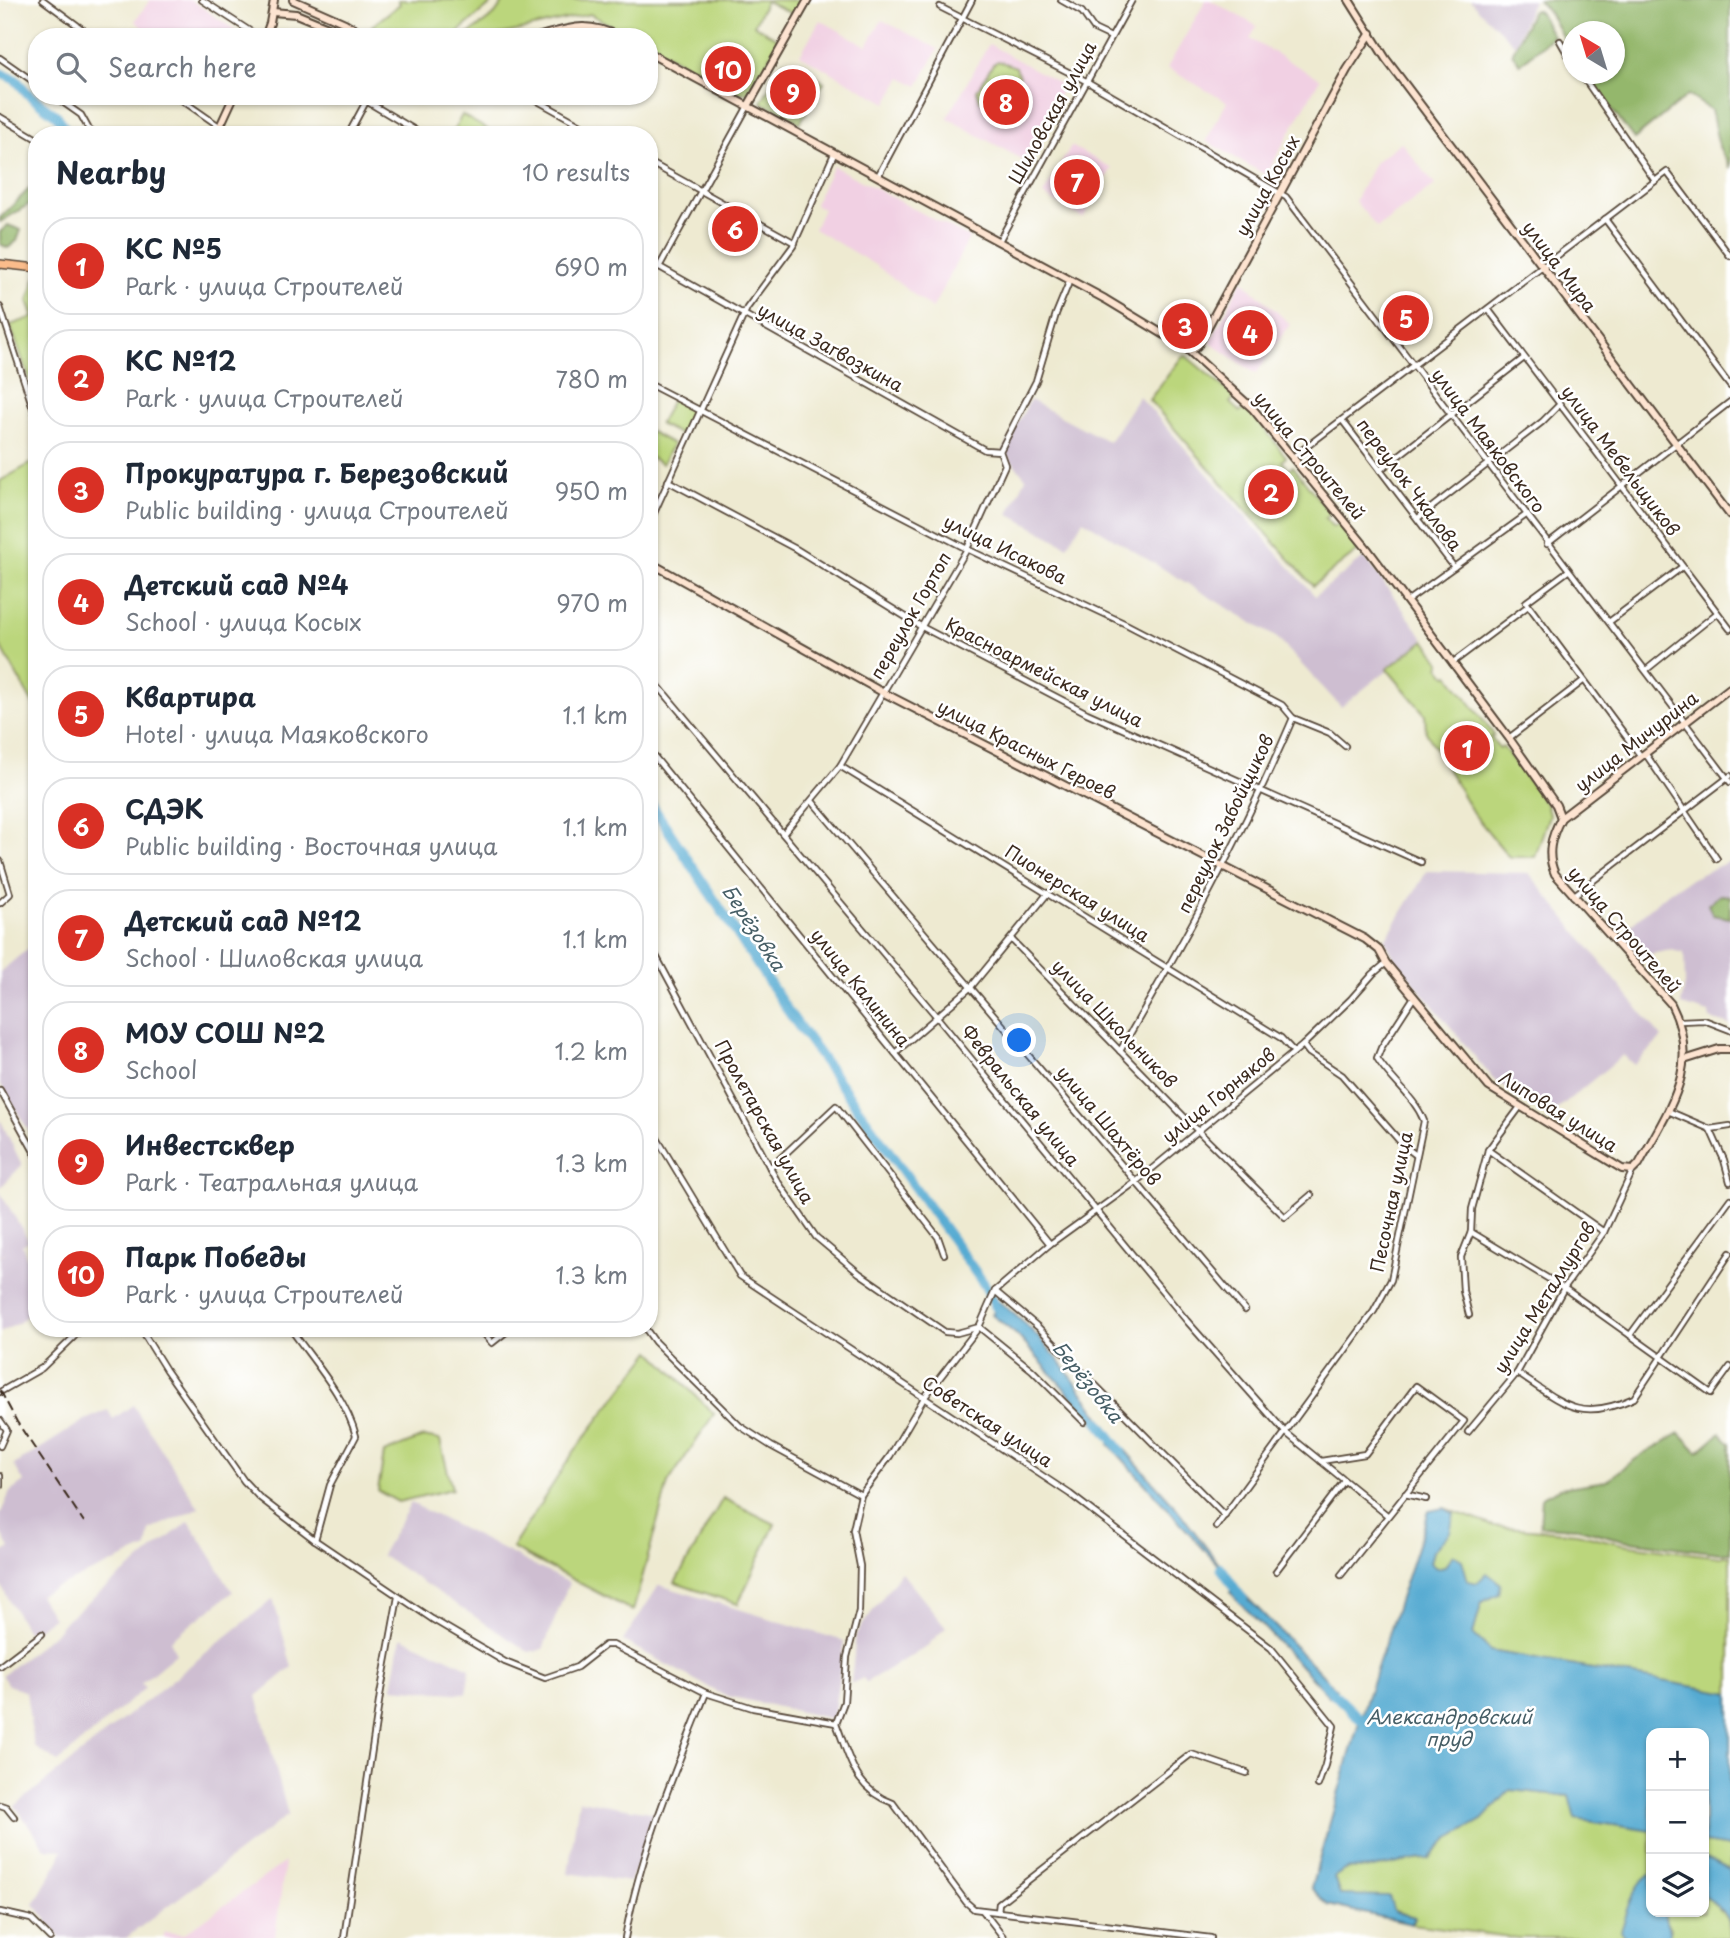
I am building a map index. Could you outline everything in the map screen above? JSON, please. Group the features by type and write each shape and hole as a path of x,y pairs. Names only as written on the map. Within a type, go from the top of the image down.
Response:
{"main road":[{"path":"268,28 274,0"},
{"path":"293,0 353,28"},
{"path":"748,106 808,0"},
{"name":"улица Мира","path":"1349,0 1386,59 1730,515"},
{"path":"273,12 296,14 331,28"},
{"path":"345,23 346,28"},
{"path":"575,28 600,28"},
{"name":"улица Косых","path":"1191,352 1198,345 1352,61 1371,33"},
{"name":"улица Строителей","path":"658,58 999,241 1158,330 1191,352 1242,397 1407,601 1556,805 1561,818 1549,851 1555,874 1671,1004 1680,1021 1684,1060"},
{"path":"222,126 230,105"},
{"path":"0,264 28,267"},
{"name":"улица Красных Героев","path":"658,567 882,692 1365,939 1379,950 1386,963 1414,997"},
{"name":"улица Мичурина","path":"1561,818 1730,688"},
{"name":"Липовая улица","path":"1414,997 1489,1087 1622,1169 1633,1170"},
{"path":"1633,1170 1668,1111 1680,1085 1684,1060 1720,1049 1730,1049"}],"street":[{"path":"43,0 81,28"},
{"path":"202,0 245,28"},
{"path":"878,177 972,0"},
{"path":"1061,0 1082,12 1094,29 1111,37"},
{"name":"Шиловская улица","path":"999,241 1132,0"},
{"name":"улица Маяковского","path":"940,7 1086,82 1288,199 1568,571 1729,779"},
{"path":"0,58 28,78"},
{"path":"1588,84 1655,181"},
{"path":"67,105 81,115 87,126"},
{"path":"187,105 212,126"},
{"path":"353,126 365,105"},
{"path":"377,105 410,126"},
{"path":"545,105 583,126"},
{"path":"659,267 748,106"},
{"path":"0,117 28,134"},
{"path":"658,504 747,307 794,243 834,154"},
{"path":"658,167 794,243"},
{"path":"1293,457 1667,172 1730,256"},
{"path":"1605,219 1730,386"},
{"name":"улица Загвозкина","path":"659,267 985,450 1000,451"},
{"name":"переулок Гортоп","path":"783,834 840,766 967,549 1005,465 1000,451 1036,381 1056,314 1070,280"},
{"path":"0,307 28,393"},
{"name":"улица Мебельщиков","path":"1488,309 1730,629"},
{"path":"1380,470 1524,358"},
{"name":"улица Исакова","path":"658,389 967,549 1126,624 1282,705 1293,718 1330,733 1345,746"},
{"path":"1548,544 1730,402"},
{"path":"1418,518 1542,422 1559,405"},
{"name":"переулок Чкалова","path":"1342,420 1454,567"},
{"name":"Красноармейская улица","path":"668,481 796,549 922,627 1087,713 1421,862"},
{"path":"1407,601 1526,515"},
{"path":"1609,622 1682,567"},
{"path":"1452,663 1568,571"},
{"path":"1527,604 1583,681 1684,810 1717,859"},
{"path":"1646,670 1717,612"},
{"path":"1509,738 1583,681"},
{"name":"Февральская улица","path":"658,686 937,1017 1187,1321 1285,1432 1387,1516"},
{"name":"переулок Забойщиков","path":"1120,1051 1169,968 1261,792 1293,718"},
{"name":"улица Калинина","path":"658,761 1049,1244"},
{"name":"Пионерская улица","path":"840,766 1281,1038 1295,1052"},
{"path":"1573,896 1684,810 1729,779"},
{"name":"улица Шахтёров","path":"812,802 1245,1310"},
{"path":"0,861 10,894 0,903"},
{"path":"895,1052 971,987 1048,893"},
{"name":"улица Школьников","path":"1012,940 1285,1217 1311,1195"},
{"name":"Пролетарская улица","path":"658,960 770,1168 816,1237 859,1273 945,1332 957,1333 979,1327"},
{"name":"улица Горняков","path":"995,1291 1049,1244 1136,1181 1295,1052 1386,963"},
{"name":"Песочная улица","path":"1216,1527 1374,1311 1391,1280 1412,1190 1424,1121 1418,1107 1384,1070 1377,1058 1414,997"},
{"path":"1680,1021 1704,1020 1730,1030"},
{"path":"1303,1045 1309,1053 1342,1075 1404,1146 1416,1155"},
{"path":"0,1090 28,1141"},
{"path":"770,1168 836,1106 938,1237 944,1254"},
{"path":"1469,1315 1463,1291 1461,1257 1471,1232 1472,1209 1488,1150 1520,1107"},
{"path":"1668,1111 1710,1129 1730,1126"},
{"path":"1710,1129 1724,1160 1730,1182"},
{"name":"Советская улица","path":"658,1140 740,1276 1070,1494 1271,1648 1334,1726 1318,1785"},
{"path":"1488,1150 1604,1232"},
{"name":"улица Металлургов","path":"1468,1432 1517,1373 1564,1288 1604,1232 1633,1170"},
{"path":"1630,1335 1730,1199"},
{"path":"1471,1232 1564,1288 1711,1393 1730,1367"},
{"path":"1517,1373 1569,1407 1589,1411 1612,1408 1634,1398 1730,1253"},
{"path":"1211,1938 974,1909 966,1902 893,1803 864,1788 836,1723 844,1702 847,1657 859,1611 860,1566 853,1530 861,1495 890,1456 924,1398 979,1327 995,1291 1038,1327 1225,1516"},
{"path":"979,1327 1040,1378 1084,1422"},
{"path":"0,1392 42,1368 74,1337"},
{"path":"146,1337 166,1370 259,1497 315,1541 505,1662 545,1678 576,1667 606,1645 613,1645 706,1693 753,1708 836,1723"},
{"path":"296,1337 337,1394 352,1421 356,1436 330,1485 315,1541"},
{"path":"487,1337 492,1343 500,1337"},
{"path":"651,1337 740,1426 861,1495"},
{"path":"1321,1461 1365,1454 1416,1386 1464,1421 1341,1575"},
{"path":"0,1420 6,1430 0,1446"},
{"path":"0,1476 0,1486"},
{"path":"1276,1572 1344,1481"},
{"path":"1405,1494 1426,1499"},
{"path":"344,1938 380,1695 398,1596"},
{"path":"0,1666 43,1634"},
{"path":"625,1938 637,1881 660,1811 706,1693"},
{"path":"998,1912 999,1903 1191,1754 1247,1773"},
{"path":"0,1805 6,1807 14,1817"},
{"path":"983,1911 1004,1938"},
{"path":"0,1912 31,1919 50,1938"}],"shaded area":[{"path":"150,0 191,0 232,28 143,28 135,21"},
{"path":"1206,0 1257,26 1250,39 1320,79 1266,175 1206,141 1227,102 1167,68"},
{"path":"1470,0 1533,0 1515,45 1480,11"},
{"path":"820,20 867,46 882,20 938,49 918,86 902,77 887,103 800,55"},
{"path":"989,44 1064,86 1023,160 947,118"},
{"path":"1401,142 1435,185 1377,228 1355,201 1374,163"},
{"path":"1071,146 1112,168 1083,218 1043,195"},
{"path":"833,166 969,238 932,309 877,266 814,229 823,209 814,204"},
{"path":"1242,280 1290,324 1256,374 1210,342"},
{"path":"1139,396 1315,596 1365,557 1425,640 1341,707 1277,638 1083,520 1067,546 1009,514 1026,478 1003,451 1030,400 1109,442"},
{"path":"1730,861 1730,1025 1710,1019 1709,1013 1681,1005 1685,984 1684,953 1671,950 1641,956 1625,941 1634,930 1630,925 1669,892"},
{"path":"1427,871 1529,873 1662,1038 1634,1065 1623,1055 1549,1116 1493,1079 1395,959 1385,940"},
{"path":"28,949 28,1130 0,1083 0,972"},
{"path":"0,1119 22,1165 0,1188"},
{"path":"0,1192 28,1239 22,1245 28,1261 28,1314 20,1322 0,1333 0,1256 8,1251 0,1255"},
{"path":"133,1405 199,1508 150,1530 147,1548 39,1595 53,1618 29,1635 0,1584 0,1554 10,1548 0,1531 0,1515 10,1492 24,1482 14,1465 85,1420 108,1410 113,1419"},
{"path":"411,1503 569,1583 543,1649 529,1652 381,1555"},
{"path":"189,1521 233,1592 170,1640 176,1654 141,1683 145,1688 58,1762 34,1747 26,1692 8,1685 2,1676 57,1631 67,1619"},
{"path":"901,1572 946,1627 925,1648 866,1682 863,1678 851,1684 856,1634"},
{"path":"659,1585 844,1641 833,1719 723,1695 623,1641"},
{"path":"273,1599 292,1667 257,1696 288,1815 126,1938 60,1938 34,1904 63,1850 46,1849 15,1806"},
{"path":"401,1637 470,1668 466,1694 392,1688"},
{"path":"579,1800 656,1813 630,1882 568,1873"},
{"path":"285,1862 275,1938 163,1938 165,1932 184,1934"}],"green space":[{"path":"398,0 496,0 463,28 374,28 372,26 400,4"},
{"path":"505,0 803,0 794,15 766,1 754,25 780,40 748,93 738,93 658,50 658,28 616,28 590,14 529,28 477,28 495,14"},
{"path":"1538,0 1730,0 1730,168 1719,147 1711,110 1688,95 1634,139 1593,84 1625,84 1625,21 1562,21 1562,36 1550,14"},
{"path":"1535,10 1539,12 1553,36 1520,64 1512,54 1531,13"},
{"path":"784,61 824,82 800,123 761,102"},
{"path":"998,61 1016,67 1019,77 1003,103 992,107 980,101 977,91 993,64"},
{"path":"462,115 481,126 456,126"},
{"path":"28,190 28,205 0,222 0,218"},
{"path":"8,225 21,230 17,241 8,248 0,244 0,232"},
{"path":"28,319 28,375 10,325"},
{"path":"1186,356 1235,397 1230,403 1240,412 1248,407 1286,457 1282,461 1288,469 1293,466 1330,514 1325,518 1333,527 1338,524 1359,550 1313,586 1149,400 1182,357"},
{"path":"673,398 695,410 681,435 659,424"},
{"path":"658,436 673,444 662,464 658,462"},
{"path":"28,465 28,695 0,645 0,481"},
{"path":"1425,640 1441,663 1439,666 1449,675 1494,735 1491,738 1500,749 1503,747 1546,804 1549,815 1535,857 1509,857 1473,813 1426,732 1425,714 1387,669"},
{"path":"1720,895 1730,896 1730,918 1713,915 1708,904"},
{"path":"651,1351 714,1414 668,1483 633,1611 512,1548 573,1453"},
{"path":"1680,1433 1698,1452 1720,1433 1730,1443 1730,1552 1719,1553 1623,1540 1578,1528 1540,1526 1542,1497 1560,1488 1606,1481 1637,1458"},
{"path":"423,1437 440,1440 452,1489 398,1502 378,1491 384,1453"},
{"path":"723,1498 775,1524 738,1604 675,1583"},
{"path":"1444,1508 1494,1526 1577,1533 1622,1544 1720,1557 1730,1555 1730,1693 1491,1651 1473,1634 1482,1602 1499,1594 1468,1581 1462,1561 1453,1555 1445,1566 1436,1568 1430,1563 1433,1551 1450,1531 1454,1514"},
{"path":"1510,1790 1569,1796 1646,1829 1646,1877 1621,1931 1624,1938 1518,1938 1412,1924 1415,1917 1359,1898 1340,1895 1334,1877 1348,1868 1369,1868 1429,1859 1449,1838 1482,1820"},
{"path":"1709,1844 1730,1847 1730,1870 1709,1860"},
{"path":"1709,1900 1723,1913 1730,1938 1669,1938 1670,1929 1664,1919 1709,1917"}],"water":[{"path":"999,1302 1046,1345 1108,1428 1102,1431 1018,1336 992,1315"},
{"path":"1115,1439 1174,1505 1229,1577 1109,1444"},
{"name":"Александровский пруд","path":"1444,1508 1454,1514 1450,1532 1433,1551 1430,1563 1436,1568 1445,1566 1453,1555 1462,1560 1468,1581 1477,1583 1487,1573 1501,1584 1499,1594 1482,1602 1473,1634 1491,1651 1730,1693 1730,1847 1709,1844 1709,1728 1646,1728 1646,1830 1575,1819 1569,1796 1510,1790 1482,1820 1449,1838 1429,1859 1369,1868 1348,1868 1334,1877 1340,1895 1389,1896 1394,1912 1415,1917 1412,1924 1328,1905 1311,1888 1360,1719 1429,1511"},
{"path":"1237,1587 1336,1689 1329,1696 1230,1592"},
{"path":"1709,1860 1730,1870 1730,1925 1723,1911 1709,1900"},
{"path":"1645,1879 1646,1917 1665,1917 1669,1938 1624,1938 1621,1931 1632,1899"}],"waterway":[{"name":"Берёзовка","path":"0,73 16,80 28,94"},
{"name":"Берёзовка","path":"42,105 57,116 63,126"},
{"name":"Берёзовка","path":"658,815 788,1011 984,1284 996,1307 1006,1315"},
{"name":"Берёзовка","path":"1098,1421 1121,1451"},
{"name":"Берёзовка","path":"1221,1568 1243,1599"},
{"name":"Берёзовка","path":"1323,1683 1360,1719 1370,1721"}],"railway":[{"path":"0,1390 17,1422 84,1522"}],"place":[{"name":"Парк Победы","path":"728,69"},
{"name":"Инвестсквер","path":"793,92"},
{"name":"МОУ СОШ №2","path":"1006,102"},
{"name":"Детский сад №12","path":"1077,182"},
{"name":"СДЭК","path":"735,229"},
{"name":"Квартира","path":"1406,318"},
{"name":"Прокуратура г. Березовский","path":"1185,326"},
{"name":"Детский сад №4","path":"1250,333"},
{"name":"КС №12","path":"1271,492"},
{"name":"КС №5","path":"1467,748"}]}
